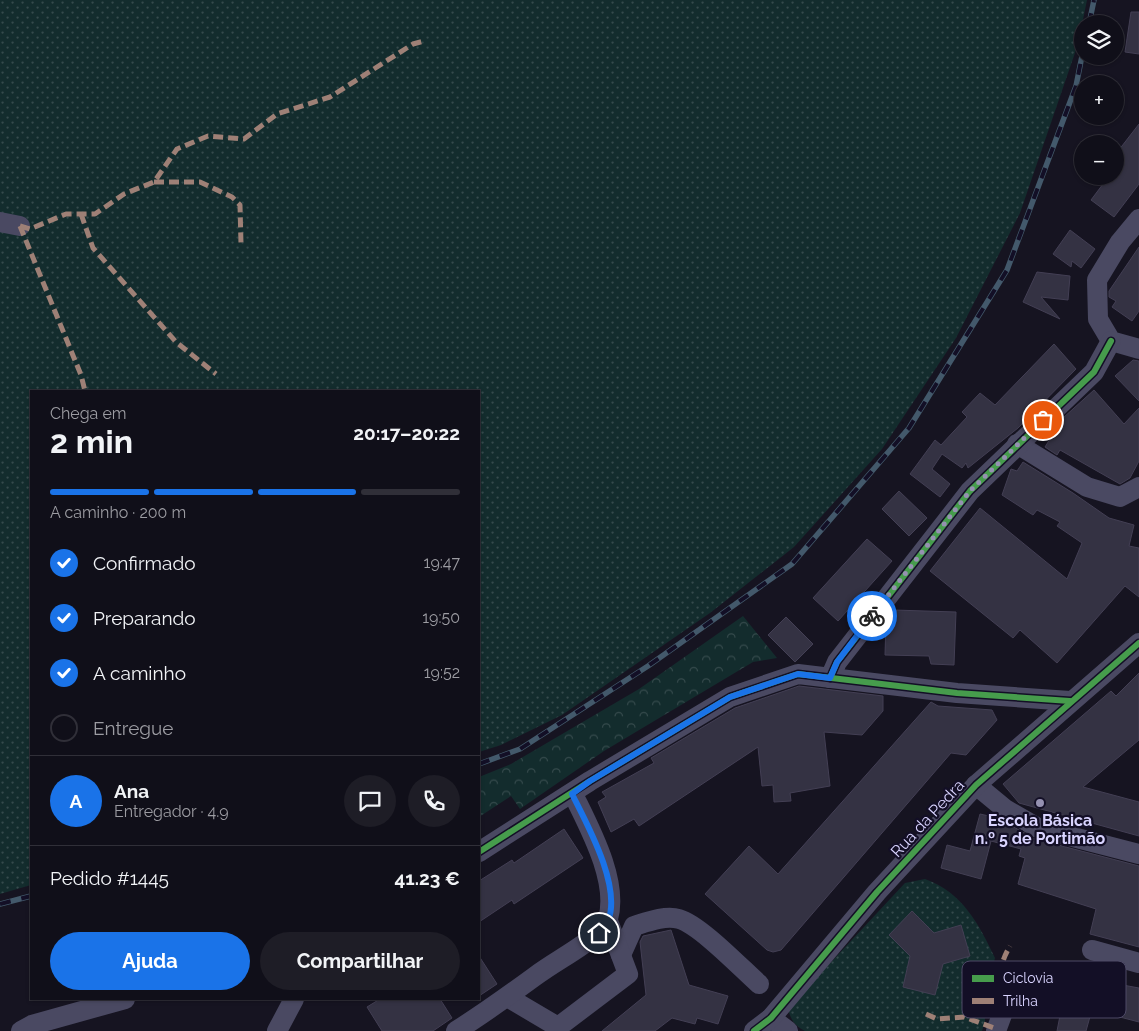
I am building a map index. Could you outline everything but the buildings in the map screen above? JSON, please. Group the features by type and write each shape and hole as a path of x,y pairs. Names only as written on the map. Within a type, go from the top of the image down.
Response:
{"street":[{"path":"1139,219 1120,242 1097,280 1098,319 1111,341 1139,349"},
{"path":"0,222 20,226"},
{"path":"830,678 837,662 970,491 1094,372 1111,341"},
{"path":"1018,444 1087,487 1120,497 1139,487"},
{"name":"Rua da Pedra","path":"754,1031 772,1018 877,892 976,785 1070,701 1139,643"},
{"path":"480,851 590,781 730,697 798,674 957,693 1070,701"},
{"path":"976,785 1005,809 1038,828 1139,854"},
{"path":"509,998 558,1027 628,974 608,921 611,895 595,840 572,794"},
{"path":"621,955 634,926 656,920 679,919 708,937 759,984"},
{"path":"458,1030 509,998 534,977 599,933 608,921"},
{"path":"1092,950 1139,963"},
{"path":"21,1031 32,1025 121,1000"},
{"path":"277,1031 293,1000"},
{"path":"772,1018 788,1031"},
{"path":"996,1031 1001,1018"}],"green space":[{"path":"0,0 1087,0 1084,15 1074,15 1074,56 1020,213 956,338 882,449 794,547 710,613 562,715 501,745 480,752 480,390 30,390 30,885 0,894"},
{"path":"743,616 777,658 753,662 604,751 520,809 511,796 480,816 480,777 511,764 639,689"},
{"path":"925,879 949,892 968,911 983,933 995,958 994,961 962,961 962,1018 985,1018 982,1031 805,1031 796,1025 788,1009 905,883"}],"railway":[{"path":"1091,15 1094,0"},
{"path":"480,764 520,749 648,666 792,564 909,428 1007,270 1076,86 1080,65"},
{"path":"0,904 30,896"}],"marked path":[{"path":"20,226 30,229 66,214 95,214 124,194 154,182 177,149 208,136 244,139 277,114 330,97 413,44 424,41"},
{"path":"154,182 200,182 232,197 240,205 241,244"},
{"path":"81,214 93,248 176,342 216,374"},
{"path":"20,226 81,375 85,390"},
{"path":"1003,961 1010,946"},
{"path":"926,1014 937,1019 962,1017"},
{"path":"967,1018 997,1029"}],"cycle path":[{"path":"830,678 837,662 970,491 1094,372 1111,341"},
{"path":"754,1031 771,1018 877,892 976,785 1139,643"},
{"path":"480,851 590,781 730,697 798,674 957,693 1070,701"}],"way so far":[{"path":"872,616 970,491 1043,420"}],"place":[{"name":"Escola Básica n.º 5 de Portimão","path":"1040,803"}],"route":[{"path":"599,933 608,921 611,895 595,840 572,794 590,781 730,697 798,674 830,678 837,662 872,616"}]}
